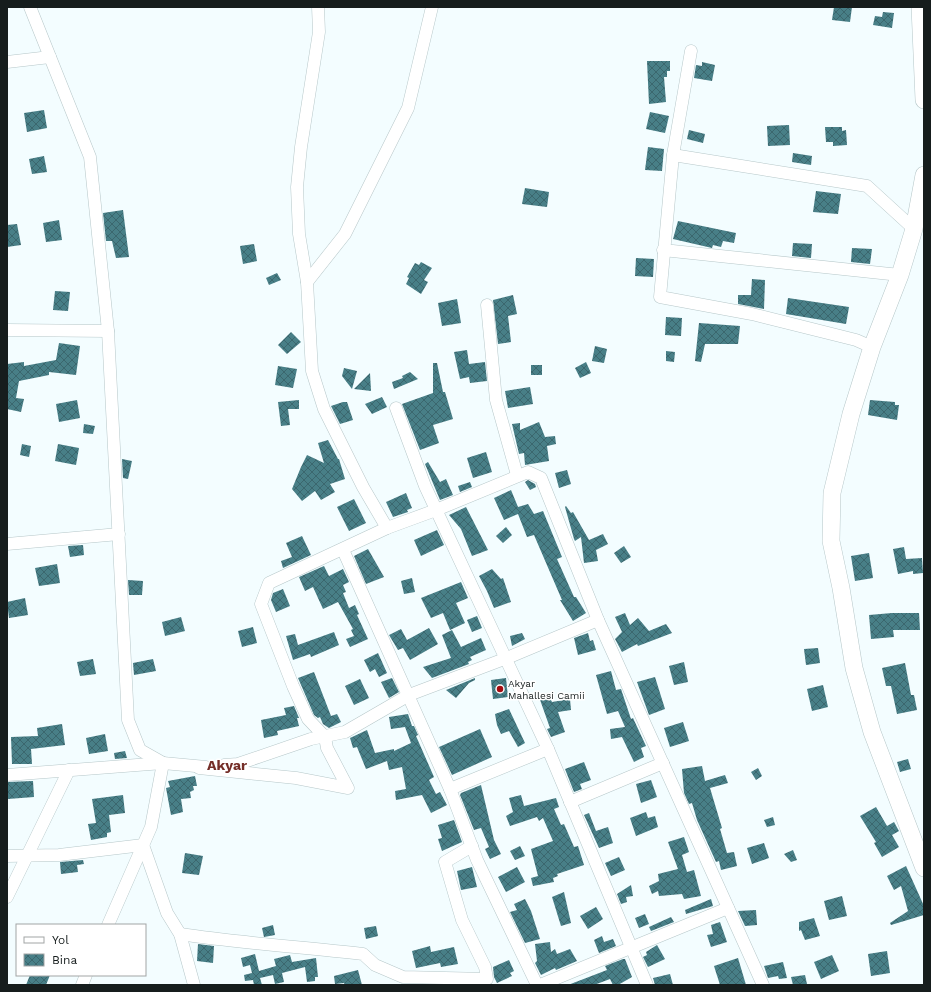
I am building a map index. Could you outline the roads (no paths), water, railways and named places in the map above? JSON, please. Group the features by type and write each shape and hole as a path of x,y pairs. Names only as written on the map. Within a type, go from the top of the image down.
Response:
{"main road":[{"path":"920,7 924,100"},
{"path":"924,175 914,229 900,275 872,347 851,414 832,493 831,541 841,588 854,668 872,732 924,868"}],"street":[{"path":"30,7 90,157 108,330 128,720 140,750 163,763"},
{"path":"318,7 319,32 301,147 297,187 299,234 307,282 312,371 324,409 363,487 386,528"},
{"path":"307,282 345,234 408,108 432,7"},
{"path":"691,51 673,155 663,250 660,297 752,314 856,340 872,347"},
{"path":"7,62 50,57"},
{"path":"673,155 867,186 914,229"},
{"path":"663,250 900,275"},
{"path":"487,305 496,400 517,475"},
{"path":"7,330 108,330"},
{"path":"396,408 436,510 507,658 548,749 630,948 647,985"},
{"path":"7,775 163,763 296,778 348,788 327,748 325,737 308,719 293,686 261,604 269,583 343,550 386,528 436,510 517,475 528,472 541,478 598,620 763,985"},
{"path":"7,544 119,534"},
{"path":"343,550 450,789 472,846 537,985"},
{"path":"198,768 238,764 345,732 409,695 507,658 598,620"},
{"path":"450,789 548,749"},
{"path":"108,924 150,827 163,763"},
{"path":"570,802 663,763"},
{"path":"7,897 69,770"},
{"path":"7,856 59,854 143,845"},
{"path":"143,845 167,913 180,934 194,985"},
{"path":"180,934 224,941 255,942 363,954 375,965 403,977 487,979 485,967 462,920 444,862 472,846"},
{"path":"540,985 728,908"}],"place":[{"name":"Akyar Mahallesi Camii","path":"500,689"}],"district":[{"name":"Akyar","path":"227,765"}]}
